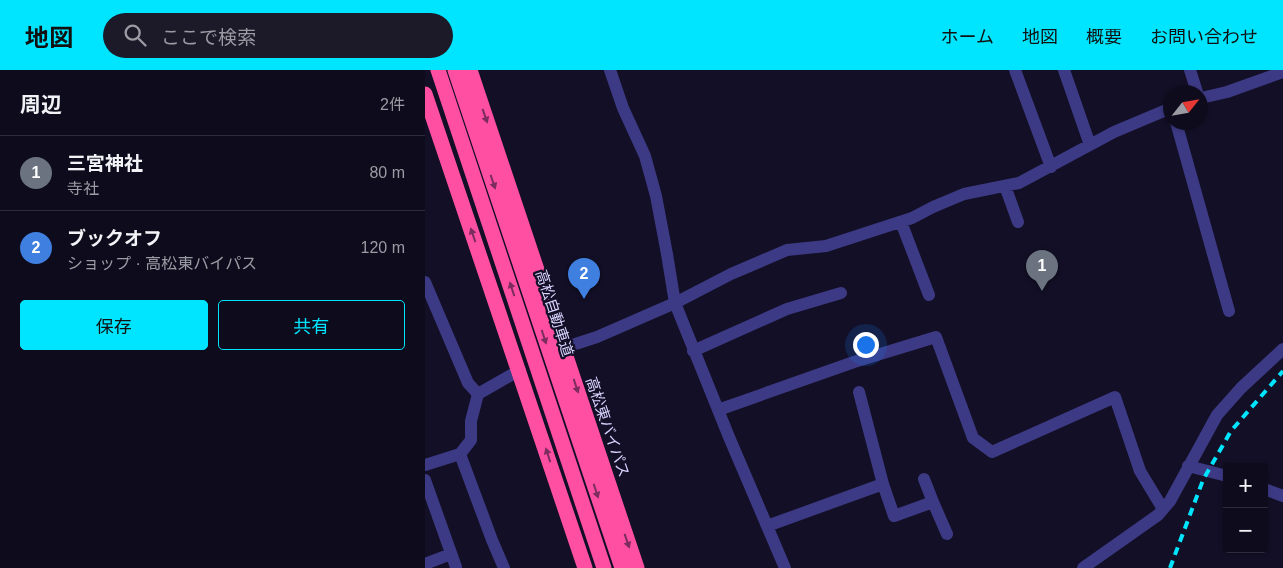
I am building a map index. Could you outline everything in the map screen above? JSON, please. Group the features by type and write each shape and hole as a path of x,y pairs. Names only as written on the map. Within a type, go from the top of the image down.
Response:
{"highway":[{"path":"438,70 604,568"},
{"name":"高松自動車道","path":"455,70 621,568"},
{"name":"高松東バイパス","path":"470,70 637,568"},
{"path":"425,94 585,568"}],"street":[{"path":"610,70 623,108 645,156 663,235 675,303 693,351 785,568"},
{"path":"1015,70 1051,167"},
{"path":"1064,70 1090,146"},
{"path":"1190,70 1195,85"},
{"path":"1208,96 1227,92 1283,72"},
{"path":"563,348 597,337 675,303 731,274 787,250 826,246 901,222 965,194 1019,183 1114,132 1163,111"},
{"path":"1178,130 1229,311"},
{"path":"1005,186 1018,222"},
{"path":"901,222 929,295"},
{"path":"425,282 468,383 478,394"},
{"path":"693,351 787,309 841,293"},
{"path":"718,410 854,362 936,337 973,438 992,452 1115,397 1139,471 1163,510"},
{"path":"1083,568 1159,516 1170,501 1217,415 1241,388 1283,349"},
{"path":"425,465 460,454 471,440 471,421 478,394 519,370"},
{"path":"859,392 883,484 894,516 933,502"},
{"path":"460,454 504,568"},
{"path":"1188,466 1223,475"},
{"path":"924,479 947,534"},
{"path":"425,480 456,567"},
{"path":"767,526 883,484"},
{"path":"1268,490 1283,496"},
{"path":"425,564 451,554"}],"railway":[{"path":"1170,568 1203,480 1231,431 1283,371"}],"place":[{"name":"三宮神社","path":"1042,291"},
{"name":"ブックオフ","path":"584,299"}]}
